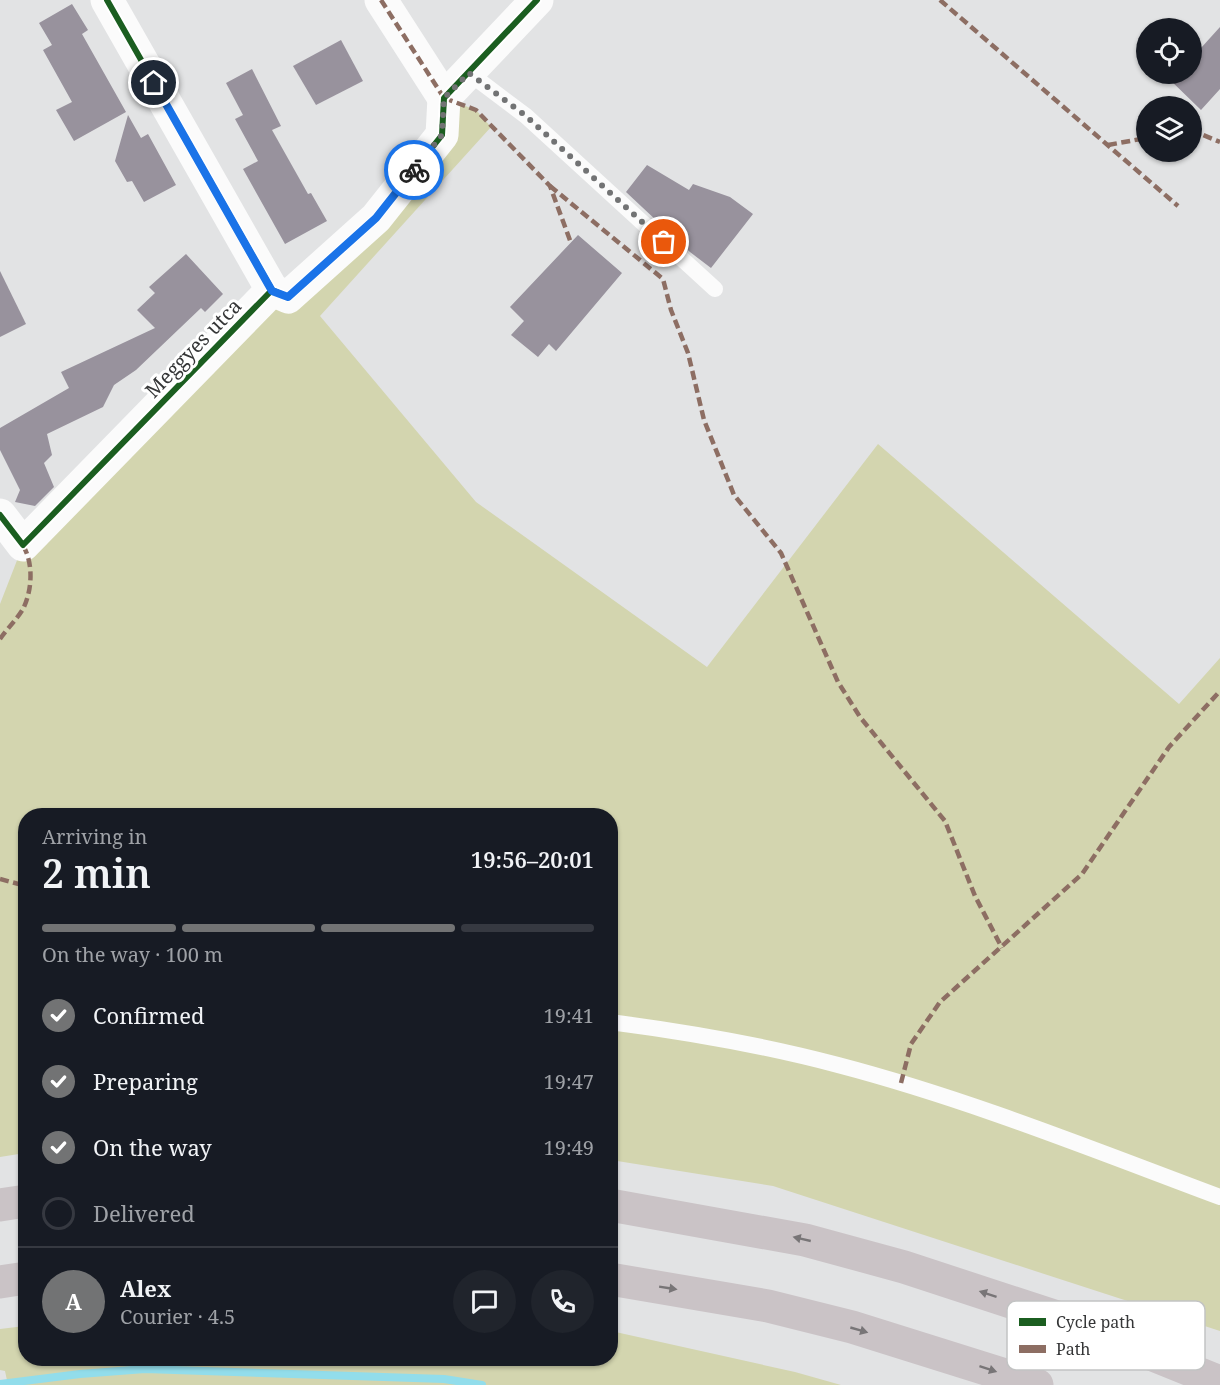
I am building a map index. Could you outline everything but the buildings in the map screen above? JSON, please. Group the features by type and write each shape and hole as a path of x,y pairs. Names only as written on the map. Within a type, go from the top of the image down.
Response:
{"highway":[{"path":"0,1205 18,1202"},
{"path":"618,1206 805,1240 904,1267 1008,1301"},
{"path":"0,1282 18,1279"},
{"path":"618,1280 701,1293 852,1327 1037,1385"},
{"path":"1190,1370 1220,1382"}],"street":[{"path":"106,0 272,291 288,297 376,218 442,135 444,98 381,0"},
{"path":"444,98 537,0"},
{"name":"Meggyes utca","path":"0,515 23,545 272,291"}],"lane":[{"path":"469,73 526,116 715,289"},
{"path":"618,1023 693,1033 839,1065 1042,1131 1220,1197"}],"green space":[{"path":"444,98 476,110 491,127 320,316 476,502 707,667 878,444 1179,704 1220,658 1220,1331 1205,1326 1205,1301 1128,1301 773,1186 618,1161 618,808 18,808 18,1154 0,1157 0,604 23,545 272,291 376,218"},
{"path":"18,1327 18,1366 618,1366 618,1333 795,1372 841,1385 8,1385 5,1371 0,1370 0,1329"}],"waterway":[{"path":"0,1384 145,1369 444,1379 482,1385"}],"marked path":[{"path":"381,0 444,98"},
{"path":"940,0 1178,206"},
{"path":"444,98 476,110 550,186 571,243"},
{"path":"1202,135 1220,142"},
{"path":"1108,145 1136,140"},
{"path":"550,186 663,279 671,310 688,353 704,420 734,495 781,553 838,682 860,717 945,821 975,896 1002,948"},
{"path":"0,639 23,609 29,592 30,565 25,548 20,541"},
{"path":"901,1083 911,1044 940,1002 1082,874 1169,747 1220,691"},
{"path":"0,879 18,884"}],"cycle path":[{"path":"107,0 272,290"},
{"path":"0,515 23,545 272,290 288,297 376,218 442,135 444,98 537,0"}],"way so far":[{"path":"414,170 442,135 444,98 469,73 526,116 664,242"}],"route":[{"path":"154,83 272,291 288,297 376,218 414,170"}]}
